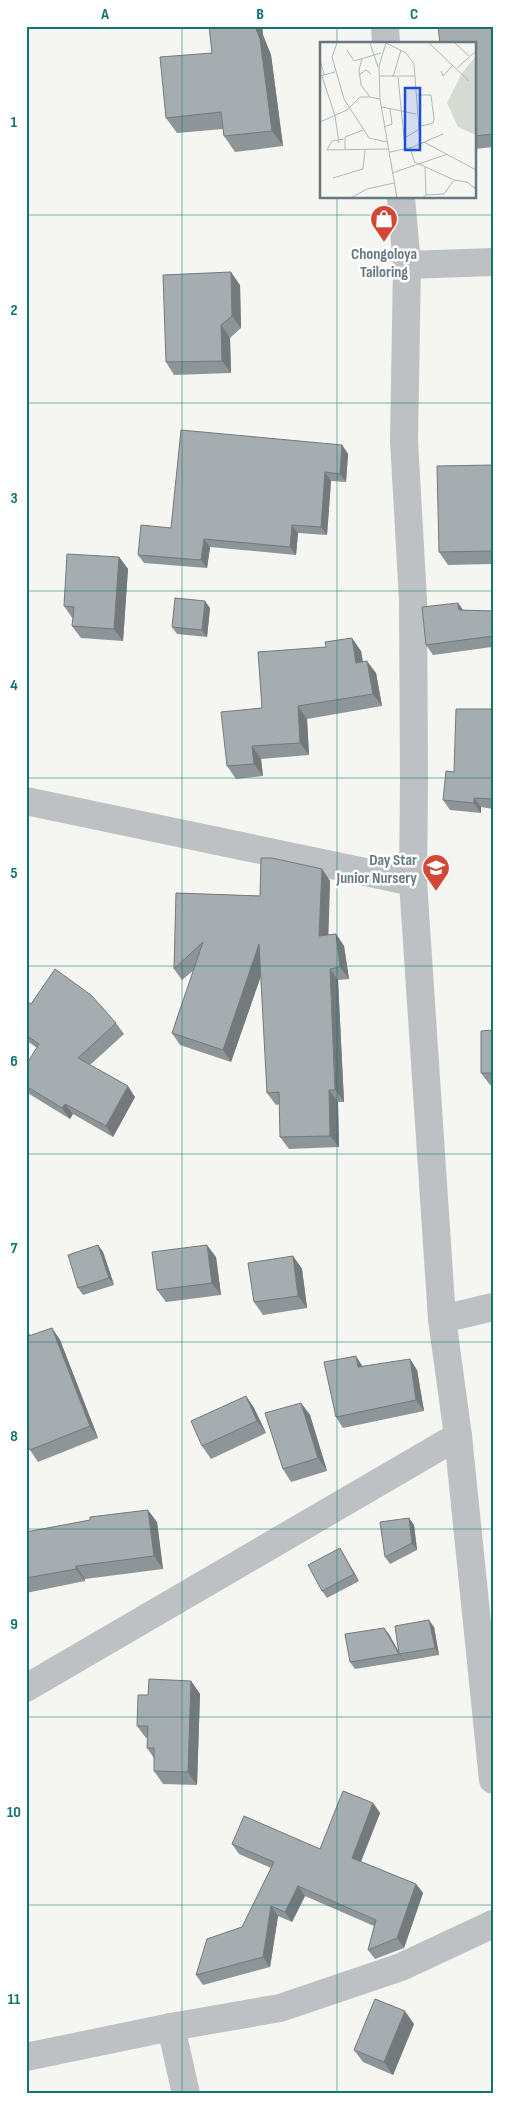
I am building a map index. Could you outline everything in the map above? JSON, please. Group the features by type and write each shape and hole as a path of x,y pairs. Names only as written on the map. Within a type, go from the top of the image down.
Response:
{"street":[{"path":"385,26 386,42"},
{"path":"401,199 407,265 404,441 413,600 413,882 442,1319 458,1436 493,1780"},
{"path":"407,265 493,262"},
{"path":"26,801 413,882"},
{"path":"442,1319 493,1307"},
{"path":"26,1688 458,1436"},
{"path":"26,2058 171,2027 280,2008 401,1967 493,1924"},
{"path":"171,2027 186,2094"}],"building":[{"path":"209,26 255,26 260,39 272,131 224,136 221,112 166,118 160,57 212,53"},
{"path":"438,26 493,26 493,134 476,136 476,42 440,42"},
{"path":"231,272 232,316 221,325 222,361 166,362 163,275"},
{"path":"181,430 342,445 340,474 325,472 321,527 292,525 290,547 204,539 201,560 138,555 141,525 171,528"},
{"path":"493,465 493,551 439,552 437,466"},
{"path":"67,554 119,557 114,629 72,626 74,607 64,606"},
{"path":"175,598 205,601 202,630 172,627"},
{"path":"458,603 459,610 493,611 493,636 426,645 422,607"},
{"path":"493,636 493,799 474,798 474,803 443,800 446,771 454,772 456,709 492,709"},
{"path":"352,638 356,663 367,661 373,694 298,706 300,743 252,746 254,764 227,766 221,712 262,708 258,652 326,647 325,642"},
{"path":"261,858 272,858 322,869 319,936 336,934 340,967 330,969 335,1090 329,1090 330,1136 280,1137 279,1092 267,1093 259,944 223,1050 172,1033 203,942 174,969 176,893 260,896"},
{"path":"55,969 91,995 116,1023 78,1058 128,1086 106,1126 65,1104 62,1108 26,1086 26,1065 39,1044 26,1035 26,1001 31,1004"},
{"path":"493,1030 493,1073 481,1073 481,1031"},
{"path":"98,1245 109,1278 78,1288 68,1255"},
{"path":"207,1245 212,1283 157,1290 152,1252"},
{"path":"293,1256 298,1296 254,1302 248,1263"},
{"path":"52,1328 90,1426 30,1450 26,1441 26,1337"},
{"path":"356,1356 358,1367 410,1359 416,1400 336,1417 324,1362"},
{"path":"246,1396 257,1421 202,1446 191,1421"},
{"path":"301,1403 318,1458 283,1469 265,1413"},
{"path":"148,1510 154,1556 76,1566 76,1569 26,1578 26,1532 90,1520 90,1517"},
{"path":"409,1518 412,1543 385,1557 380,1522"},
{"path":"340,1548 354,1574 322,1591 308,1565"},
{"path":"429,1620 435,1648 399,1654 395,1626"},
{"path":"384,1628 399,1654 350,1662 345,1634"},
{"path":"149,1679 191,1681 188,1772 154,1771 154,1748 147,1748 148,1726 137,1726 138,1695 148,1695"},
{"path":"343,1791 373,1803 352,1858 416,1884 397,1938 368,1950 376,1920 298,1886 285,1912 271,1906 263,1957 196,1975 207,1939 242,1927 274,1862 232,1844 244,1816 320,1849"},
{"path":"375,1999 405,2011 384,2062 354,2050"}],"place":[{"name":"Chongoloya Tailoring","path":"384,243"},
{"name":"Day Star Junior Nursery","path":"436,892"}]}
